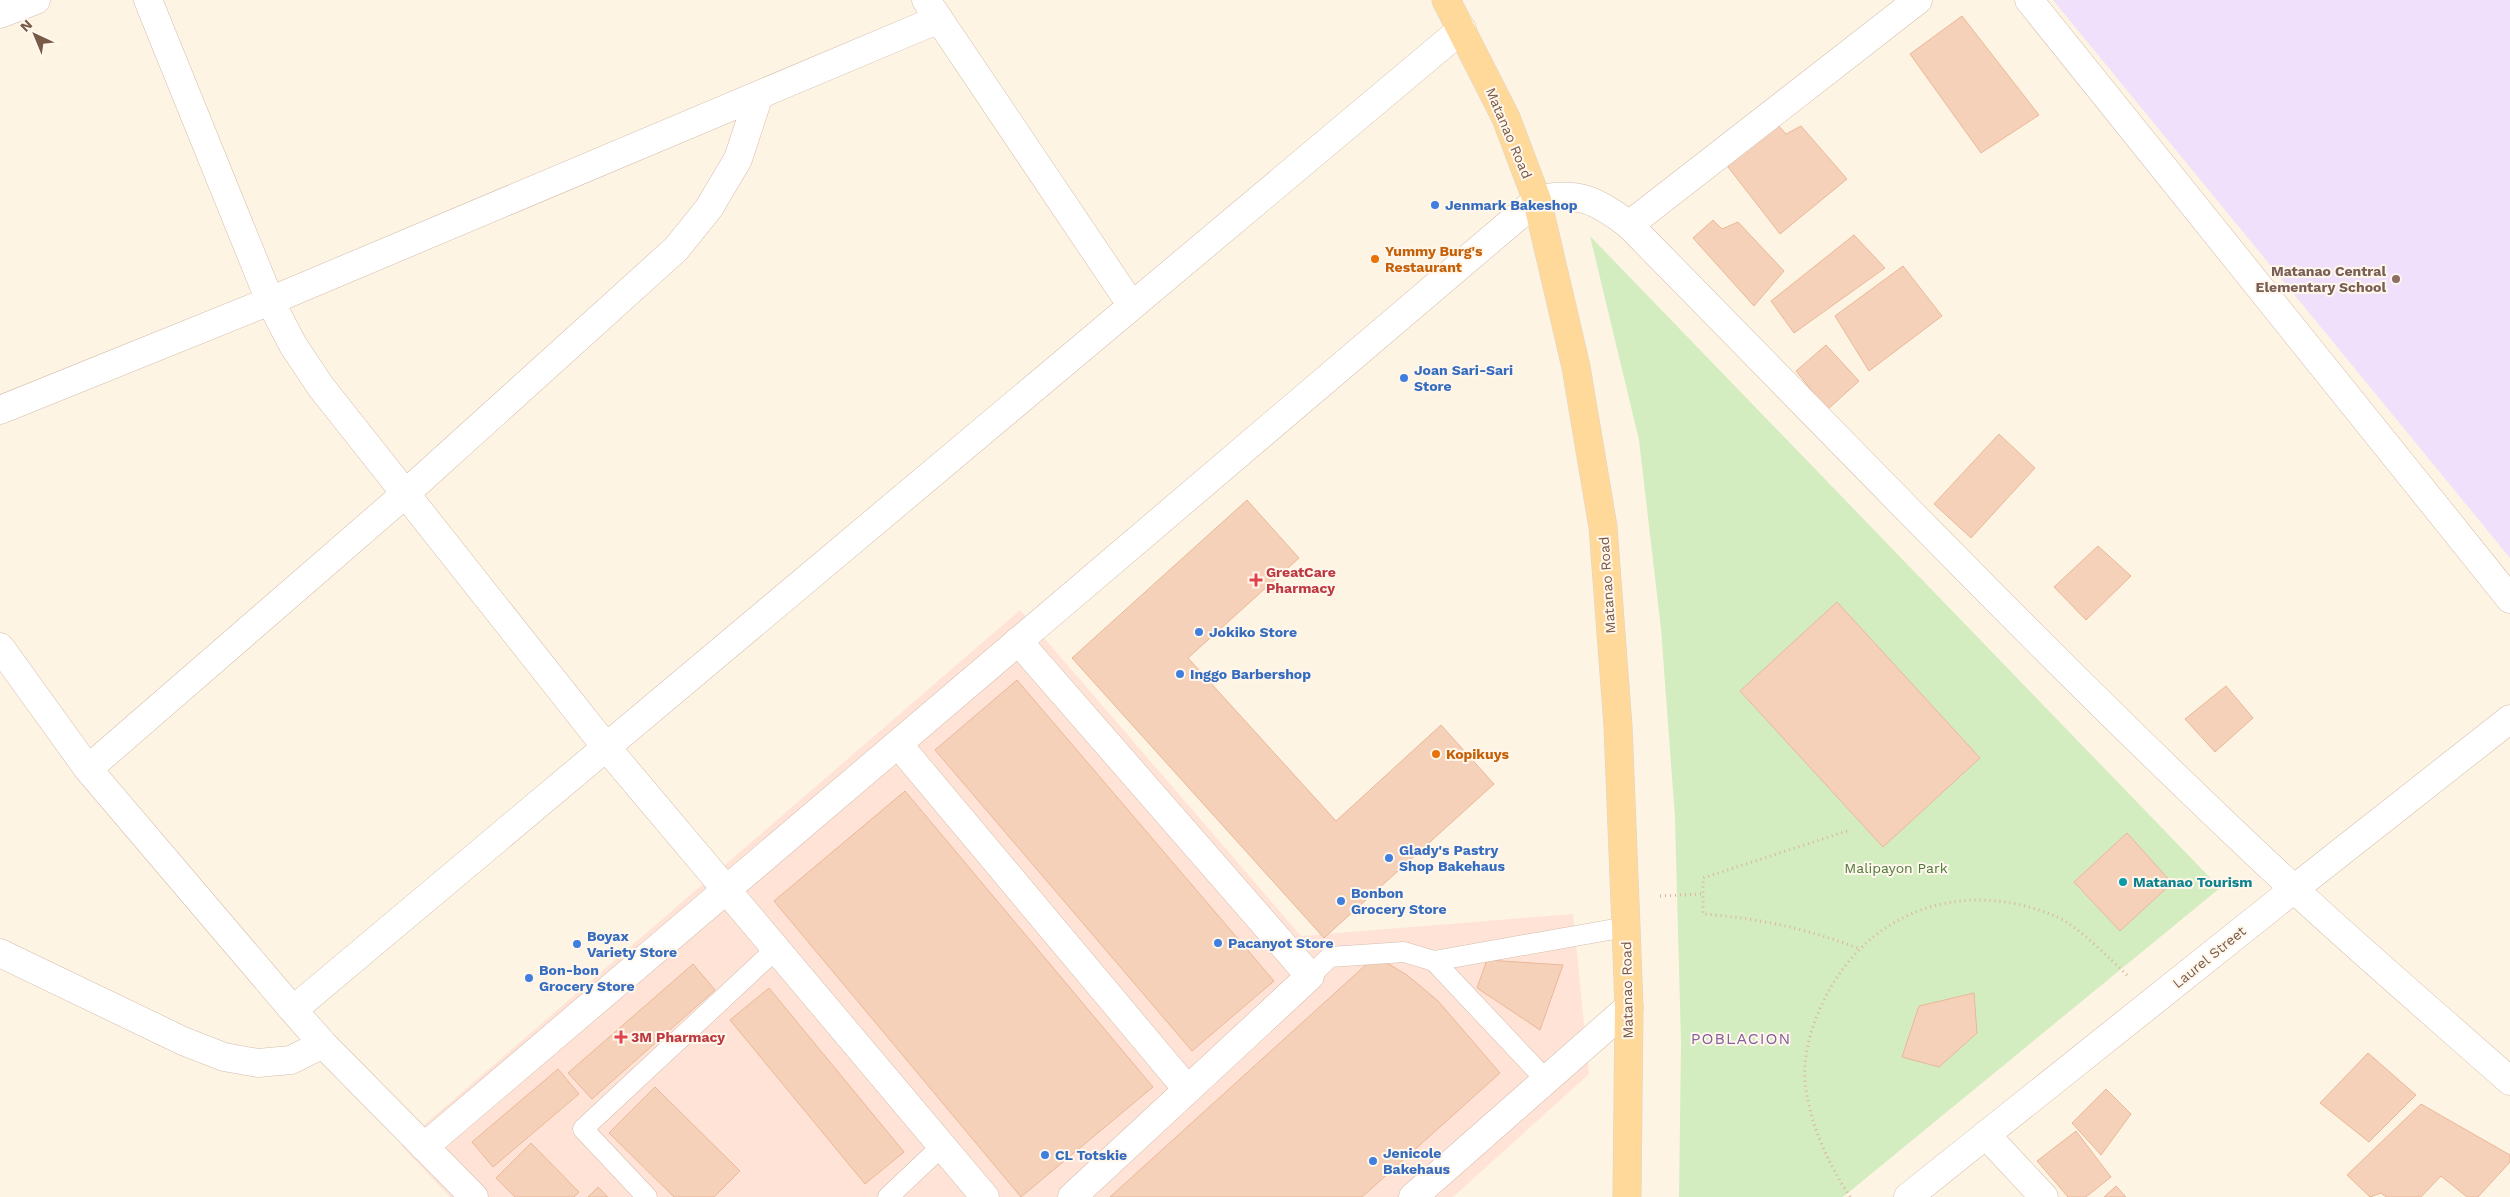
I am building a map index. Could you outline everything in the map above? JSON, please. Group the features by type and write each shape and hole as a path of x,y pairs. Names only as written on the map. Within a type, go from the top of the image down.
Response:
{"main road":[{"name":"Matanao Road","path":"1446,0 1506,118 1537,200 1576,368 1603,527 1618,726 1629,1006 1627,1197"}],"street":[{"path":"0,14 36,0"},
{"path":"148,0 270,302 293,345 321,386 606,747 985,1197"},
{"path":"1629,225 1918,0"},
{"path":"2029,0 2510,599"},
{"path":"0,410 270,302 759,95 932,10 1132,306"},
{"path":"293,1010 1462,29"},
{"path":"88,769 405,494 676,249 709,208 738,159 759,95"},
{"path":"424,1147 1537,200 1557,195 1578,196 1608,209 1629,225 2014,618 2294,889 2510,1081"},
{"path":"1018,641 1310,976 1072,1197"},
{"path":"0,647 88,769 293,1010 323,1044 474,1197"},
{"name":"Laurel Street","path":"1908,1197 2510,719"},
{"path":"898,744 1187,1089"},
{"path":"0,953 183,1041 224,1057 258,1063 291,1060 323,1044"},
{"path":"1413,1197 1629,1006"},
{"path":"1986,1135 2044,1197"}],"lane":[{"path":"1310,976 1330,957 1404,952 1434,961 1626,926"},
{"path":"647,1197 583,1129 776,948"},
{"path":"1434,961 1546,1080"},
{"path":"888,1197 942,1146"}],"path":[{"path":"1847,831 1702,878 1703,914 1744,917 1783,925 1828,937 1860,949"},
{"path":"1625,898 1702,894"},
{"path":"1850,1197 1830,1165 1814,1128 1805,1081 1808,1042 1819,1009 1836,976 1860,949 1888,925 1920,908 1953,900 1990,899 2019,904 2057,916 2092,943 2155,1000"}],"shaded area":[{"name":"Matanao Central Elementary School","path":"2053,0 2510,0 2510,558"},
{"path":"1020,610 1301,936 1573,914 1589,1074 1453,1197 450,1197 401,1145"}],"green space":[{"name":"Malipayon Park","path":"1590,236 2220,888 1843,1197 1679,1197 1681,1043 1675,818 1661,629 1639,440"}],"building":[{"path":"1962,16 2039,115 1981,153 1910,54"},
{"path":"1778,125 1786,134 1801,126 1847,179 1780,234 1725,163"},
{"path":"1713,220 1722,229 1738,222 1784,271 1754,306 1693,238"},
{"path":"1854,235 1885,268 1794,333 1771,301"},
{"path":"1903,266 1942,316 1869,371 1835,316"},
{"path":"1826,345 1859,381 1827,410 1796,371"},
{"path":"1999,434 2035,468 1971,538 1934,504"},
{"path":"1247,500 1299,558 1188,658 1336,821 1441,725 1494,784 1324,938 1072,658"},
{"path":"2098,546 2131,576 2086,620 2054,587"},
{"path":"1837,602 1980,758 1883,847 1740,691"},
{"path":"1017,680 1274,981 1192,1051 935,750"},
{"path":"2226,686 2253,718 2215,752 2185,719"},
{"path":"905,791 1153,1087 1021,1197 774,901"},
{"name":"Matanao Tourism","path":"2127,833 2172,883 2120,931 2074,882"},
{"path":"1487,960 1563,965 1540,1030 1477,988"},
{"path":"1369,962 1387,963 1407,975 1438,1001 1500,1073 1362,1197 1110,1197"},
{"path":"693,964 715,990 592,1099 568,1073"},
{"path":"769,988 904,1152 865,1184 730,1020"},
{"path":"1974,993 1977,1033 1939,1067 1902,1057 1919,1006"},
{"path":"2368,1053 2416,1095 2369,1142 2320,1103"},
{"path":"558,1069 579,1094 493,1167 472,1142"},
{"path":"655,1087 740,1171 714,1197 674,1197 609,1133"},
{"path":"2106,1089 2131,1114 2101,1155 2072,1123"},
{"path":"2421,1104 2510,1155 2510,1162 2478,1197 2467,1197 2441,1176 2421,1197 2386,1197 2381,1193 2370,1197 2347,1175"},
{"path":"2076,1131 2111,1177 2086,1197 2068,1197 2037,1161"},
{"path":"531,1143 579,1192 574,1197 515,1197 496,1178"},
{"path":"2116,1186 2126,1197 2104,1197"},
{"path":"598,1187 608,1197 588,1197"}],"place":[{"name":"Jenmark Bakeshop","path":"1435,205"},
{"name":"Yummy Burg's Restaurant","path":"1375,259"},
{"name":"Matanao Central Elementary School","path":"2396,279"},
{"name":"Joan Sari-Sari Store","path":"1404,378"},
{"name":"GreatCare Pharmacy","path":"1256,580"},
{"name":"Jokiko Store","path":"1199,632"},
{"name":"Inggo Barbershop","path":"1180,674"},
{"name":"Kopikuys","path":"1436,754"},
{"name":"Glady's Pastry Shop Bakehaus","path":"1389,858"},
{"name":"Matanao Tourism","path":"2123,882"},
{"name":"Bonbon Grocery Store","path":"1341,901"},
{"name":"Pacanyot Store","path":"1218,943"},
{"name":"Boyax Variety Store","path":"577,944"},
{"name":"Bon-bon Grocery Store","path":"529,978"},
{"name":"3M Pharmacy","path":"621,1037"},
{"name":"CL Totskie","path":"1045,1155"},
{"name":"Jenicole Bakehaus","path":"1373,1161"}],"district":[{"name":"POBLACION","path":"1741,1038"}]}
